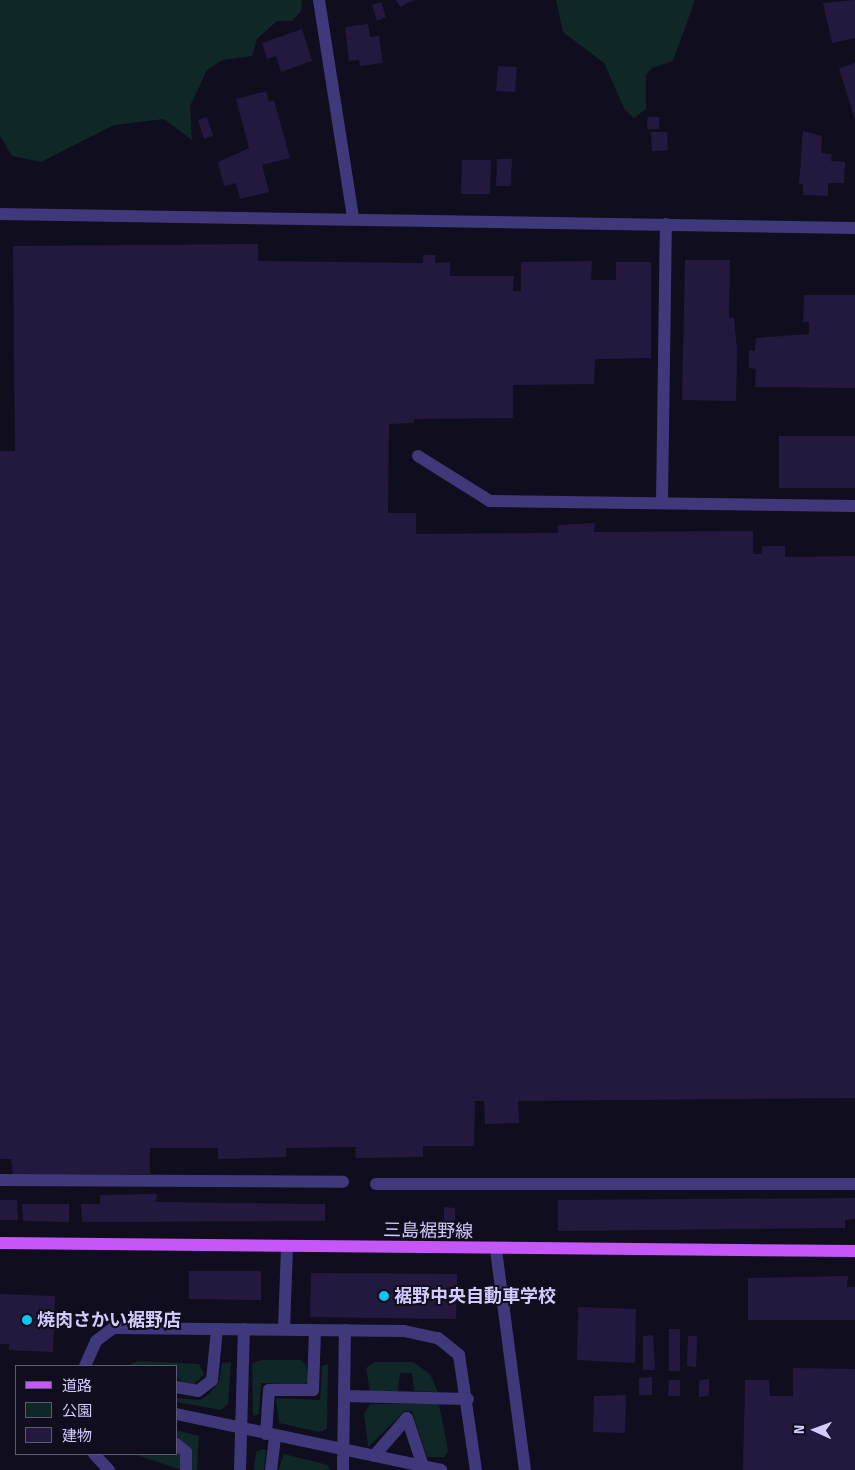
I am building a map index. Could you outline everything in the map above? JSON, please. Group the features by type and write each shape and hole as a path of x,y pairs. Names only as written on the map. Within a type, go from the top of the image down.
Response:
{"main road":[{"name":"三島裾野線","path":"0,1243 496,1250 855,1251"}],"street":[{"path":"319,0 353,218"},
{"path":"0,214 353,218 855,228"},
{"path":"662,503 666,224"},
{"path":"418,456 490,501 855,506"},
{"path":"0,1180 343,1182"},
{"path":"376,1184 855,1184"},
{"path":"284,1330 287,1247"},
{"path":"496,1250 525,1470"},
{"path":"85,1365 96,1341 113,1328 404,1331 438,1338 458,1355 468,1399 476,1470"},
{"path":"178,1387 198,1390 212,1380 216,1329"},
{"path":"240,1470 244,1329"},
{"path":"271,1470 269,1390 313,1390 315,1330"},
{"path":"343,1470 345,1330"},
{"path":"344,1396 468,1399"},
{"path":"178,1414 374,1456 392,1465 430,1468 407,1418 374,1456"},
{"path":"178,1446 186,1452 186,1470"},
{"path":"95,1455 109,1470"}],"green space":[{"path":"0,0 302,0 301,11 292,21 277,21 257,39 252,56 223,60 207,70 190,106 192,140 164,119 114,125 41,162 12,156 0,136"},
{"path":"556,0 695,0 673,61 652,68 646,75 646,109 634,118 625,110 604,63 563,32"},
{"path":"262,1360 301,1360 306,1365 308,1381 304,1385 261,1383 259,1414 253,1416 252,1363"},
{"path":"138,1361 199,1364 204,1374 193,1385 184,1384 178,1378 178,1365 128,1365"},
{"path":"231,1362 228,1404 221,1410 178,1402 178,1398 200,1400 209,1394 219,1382 222,1363"},
{"path":"374,1362 413,1362 430,1374 438,1392 414,1391 412,1373 400,1373 398,1391 370,1391 366,1368"},
{"path":"328,1364 327,1429 319,1432 279,1423 276,1398 320,1400 322,1366"},
{"path":"370,1404 439,1404 448,1451 444,1457 427,1457 412,1411 405,1411 368,1447 364,1414"},
{"path":"178,1431 199,1436 197,1470 190,1470 178,1445"},
{"path":"262,1449 266,1450 264,1470 254,1470 256,1452"},
{"path":"178,1450 181,1451 182,1470 136,1455 178,1455"},
{"path":"284,1454 328,1465 330,1470 278,1470"}],"building":[{"path":"396,0 414,0 400,7"},
{"path":"855,0 855,38 832,43 823,3"},
{"path":"381,2 386,17 377,21 372,5"},
{"path":"368,24 370,37 379,36 383,63 360,66 359,60 349,61 345,27"},
{"path":"302,29 312,61 281,72 276,56 267,59 262,43"},
{"path":"855,63 855,120 839,68"},
{"path":"498,66 517,67 515,92 496,91"},
{"path":"266,91 269,102 274,100 290,158 262,165 269,192 240,199 236,183 224,186 218,162 249,148 236,99"},
{"path":"207,117 213,136 204,139 198,120"},
{"path":"648,117 659,117 659,129 647,129"},
{"path":"803,131 822,136 821,153 832,154 831,161 845,162 844,183 828,183 828,196 803,195 803,184 799,184"},
{"path":"651,132 667,132 668,150 652,151"},
{"path":"497,159 512,159 511,186 496,186"},
{"path":"462,160 491,160 490,194 461,194"},
{"path":"258,244 258,261 423,263 423,255 435,255 435,263 450,262 450,276 514,276 513,291 521,291 521,262 592,261 591,280 616,280 616,262 651,262 651,358 595,359 594,384 513,385 513,418 414,419 414,423 389,424 388,513 416,513 416,534 558,533 558,525 595,523 594,532 753,531 753,554 762,554 762,546 785,546 785,557 855,556 855,1098 518,1101 519,1123 485,1124 484,1101 475,1101 474,1146 423,1146 423,1157 356,1158 355,1147 286,1148 286,1157 218,1159 218,1148 150,1148 150,1174 13,1174 11,1159 0,1159 0,451 15,451 13,246"},
{"path":"685,260 730,260 729,318 734,318 737,349 736,401 682,400"},
{"path":"804,295 855,295 855,388 755,387 756,369 749,368 749,350 755,351 756,338 809,334 809,322 803,322"},
{"path":"779,436 855,436 855,488 779,488"},
{"path":"157,1194 156,1202 325,1204 325,1221 82,1222 81,1204 100,1204 100,1195"},
{"path":"855,1198 855,1219 845,1220 845,1228 558,1231 558,1200"},
{"path":"0,1200 17,1200 18,1220 0,1220"},
{"path":"22,1204 69,1204 69,1222 23,1221"},
{"path":"444,1207 455,1208 455,1224 444,1224"},
{"path":"189,1271 261,1271 261,1300 189,1299"},
{"name":"裾野中央自動車学校","path":"311,1273 457,1274 456,1319 310,1317"},
{"path":"848,1276 847,1287 855,1287 855,1320 748,1320 748,1278"},
{"name":"焼肉さかい裾野店","path":"0,1294 55,1296 53,1352 9,1350 9,1344 0,1344"},
{"path":"578,1307 636,1309 635,1363 577,1360"},
{"path":"669,1329 680,1329 680,1371 669,1371"},
{"path":"653,1335 655,1370 643,1370 643,1336"},
{"path":"688,1336 697,1336 696,1367 687,1366"},
{"path":"793,1368 855,1369 855,1470 743,1470 745,1380 769,1380 770,1396 793,1396"},
{"path":"652,1377 652,1395 639,1395 639,1378"},
{"path":"709,1379 709,1396 699,1397 699,1380"},
{"path":"669,1380 680,1380 680,1396 668,1396"},
{"path":"626,1395 625,1433 593,1432 594,1396"}],"place":[{"name":"裾野中央自動車学校","path":"384,1296"},
{"name":"焼肉さかい裾野店","path":"27,1320"}]}
